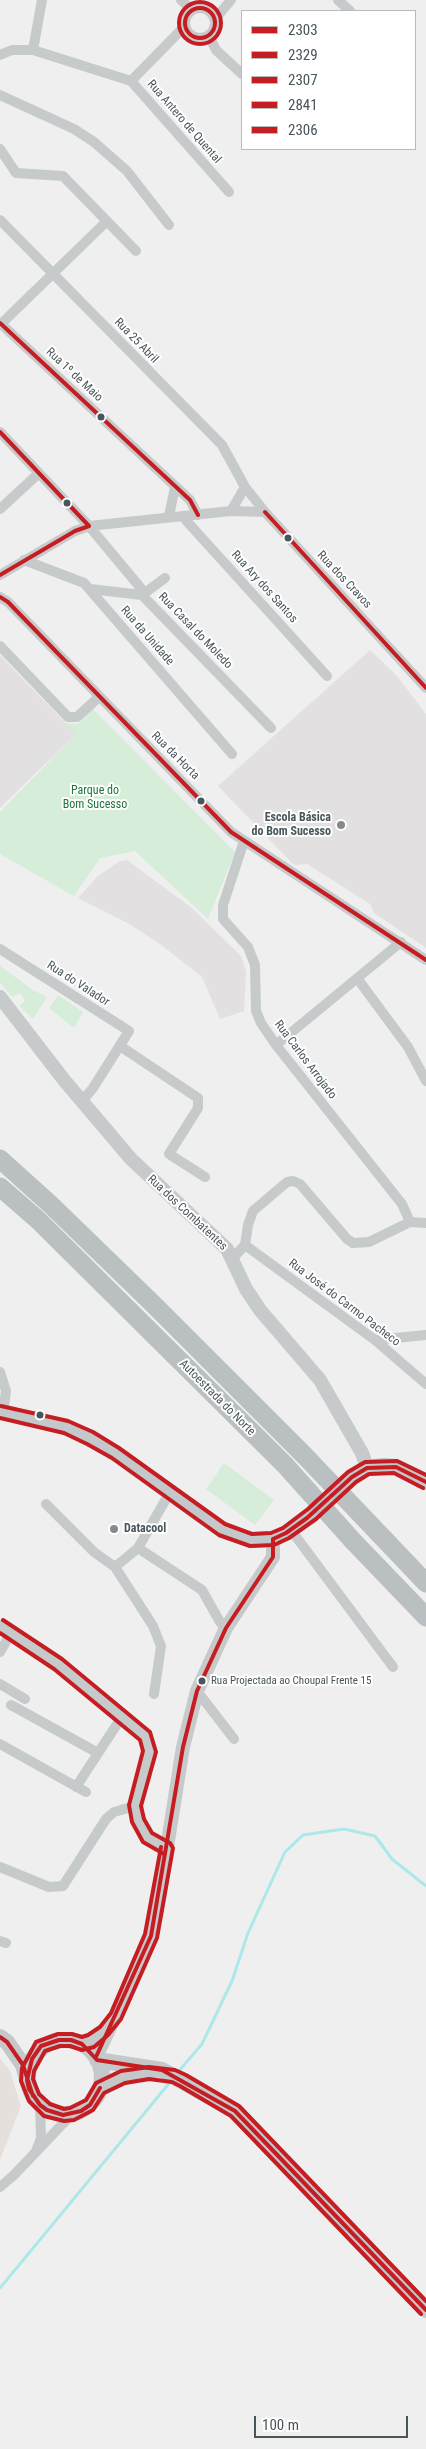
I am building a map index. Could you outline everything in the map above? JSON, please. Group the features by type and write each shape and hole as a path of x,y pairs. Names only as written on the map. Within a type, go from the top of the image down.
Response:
{"highway":[{"name":"Autoestrada do Norte","path":"0,1160 137,1288 304,1455 426,1583"},
{"name":"Autoestrada do Norte","path":"0,1187 38,1220 285,1465 353,1541 426,1617"}],"main road":[{"path":"2,1412 66,1428 90,1438 231,1534 251,1540 273,1539 291,1530 312,1514 352,1477 368,1468 396,1467 426,1482"},
{"path":"4,2040 41,2046 59,2040 71,2040 82,2044 97,2058 102,2078 100,2088 90,2105 72,2114 55,2113 40,2105 29,2089 23,2065 4,2040"},
{"path":"27,2080 32,2059 41,2046"},
{"path":"97,2058 151,2067 178,2078 235,2111 426,2310"},
{"path":"100,2088 131,2074 148,2073 178,2078"}],"street":[{"path":"33,50 42,0"},
{"path":"180,0 192,10 206,9 215,19"},
{"path":"209,36 214,29 215,19 231,0"},
{"path":"338,0 349,10"},
{"path":"131,81 185,26 186,17 192,10"},
{"path":"185,26 194,37 209,36"},
{"path":"209,36 216,50 241,73"},
{"name":"Rua Antero de Quental","path":"0,55 12,50 33,50 131,81 229,192"},
{"path":"0,95 74,129 94,142 127,171 169,226"},
{"path":"0,149 16,173 63,176 136,251"},
{"name":"Rua 25 Abril","path":"0,220 222,445 245,487"},
{"path":"0,324 107,221"},
{"name":"Rua 1º de Maio","path":"0,324 190,500 198,515"},
{"name":"Rua Casal do Moledo","path":"0,432 89,526 144,592 142,595 271,728"},
{"path":"0,509 39,473"},
{"path":"169,516 175,487"},
{"path":"231,511 245,487"},
{"name":"Rua dos Cravos","path":"245,487 265,512 426,688"},
{"path":"0,575 74,531 89,526 169,516 231,511 265,512"},
{"name":"Rua Ary dos Santos","path":"182,516 327,676"},
{"name":"Rua da Unidade","path":"24,560 79,580 90,589 232,754"},
{"path":"90,589 142,595 164,578"},
{"name":"Rua da Horta","path":"0,597 8,602 232,832 426,960"},
{"path":"0,646 68,717 77,717 99,697"},
{"name":"Rua Carlos Arrojado","path":"244,841 223,905 223,919 248,947 255,964 256,1011 276,1045 402,1204 410,1222"},
{"path":"276,1045 401,942"},
{"name":"Rua do Valador","path":"0,949 129,1032 82,1101"},
{"path":"357,978 408,1047 426,1081"},
{"name":"Rua dos Combatentes","path":"0,997 82,1101 131,1159 227,1249 233,1258 246,1289 260,1310 320,1380 358,1445 368,1468"},
{"path":"120,1046 196,1095 198,1108 169,1154 205,1177"},
{"path":"233,1258 245,1245 248,1225 253,1211 287,1182 293,1181 300,1184 347,1239 353,1243 368,1242 410,1222 426,1223"},
{"name":"Rua José do Carmo Pacheco","path":"245,1245 375,1340 426,1384"},
{"path":"375,1340 426,1335"},
{"path":"0,1372 6,1391 2,1412"},
{"path":"115,1567 138,1548 170,1492"},
{"path":"46,1504 94,1552 115,1567 160,1641 154,1694"},
{"path":"291,1530 393,1667"},
{"path":"97,2058 151,1936 157,1910 183,1747 197,1691 226,1628 271,1562 274,1552 273,1539"},
{"path":"138,1548 202,1590 220,1622 226,1628"},
{"path":"0,1626 58,1664 123,1715 145,1736 150,1751 135,1806 142,1832 147,1838 167,1848"},
{"path":"0,1652 11,1632"},
{"path":"0,1684 25,1699"},
{"path":"197,1691 234,1738"},
{"path":"12,1705 98,1753"},
{"path":"0,1744 81,1789 98,1753 123,1715"},
{"path":"0,1867 49,1887 63,1886 106,1819 114,1812 135,1806"},
{"path":"82,2044 100,2035 116,2016"},
{"path":"36,2153 41,2138 40,2105"},
{"path":"0,2187 36,2153 72,2114"}],"shaded area":[{"name":"Escola Básica do Bom Sucesso","path":"370,650 397,676 426,714 426,948 374,913 370,904 307,864 294,865 218,786"},
{"path":"0,655 76,734 0,808"},
{"path":"127,860 192,908 241,956 246,972 244,1011 220,1019 202,977 160,944 131,925 78,898 98,876 120,861"},
{"path":"0,2058 10,2071 21,2106 0,2160"}],"green space":[{"name":"Parque do Bom Sucesso","path":"93,709 235,852 208,919 135,851 100,858 74,896 0,854 0,812 75,735 65,723 78,724"},
{"path":"0,966 33,990 47,997 33,1019 19,1006 25,1001 20,993 12,997 0,982"},
{"path":"58,995 83,1012 74,1028 49,1008"},
{"path":"224,1463 274,1500 255,1525 206,1489"}],"waterway":[{"path":"178,2072 202,2044 232,1981 248,1933 285,1852 303,1835 344,1829 375,1836 392,1859 426,1886"},
{"path":"0,2288 171,2081"}],"transit line":[{"name":"2307","path":"204,2 212,5 218,11 221,23 218,35 212,41 196,44 188,41 182,35 179,19 182,11 188,5 204,2"},
{"name":"2303","path":"200,8 211,12 215,23 211,34 200,38 189,34 185,23 189,12 200,8"},
{"name":"2303","path":"0,323 190,500 198,515"},
{"name":"2303","path":"0,432 89,526"},
{"name":"2303","path":"265,512 426,688"},
{"name":"2303","path":"0,575 75,531 89,526"},
{"name":"2303","path":"0,597 8,602 231,832 426,960"},
{"name":"2841","path":"1,1406 68,1421 93,1432 119,1448 225,1524 252,1534 271,1533 283,1528 308,1509 348,1472 365,1462 397,1461 426,1475"},
{"name":"2306","path":"0,1418 64,1433 87,1444 112,1458 219,1535 250,1546 274,1545 289,1538 316,1519 356,1482 369,1474 394,1473 423,1488"},
{"name":"2329","path":"273,1539 286,1533 307,1518 352,1477 367,1468 396,1467 426,1482"},
{"name":"2329","path":"96,2057 151,1936 183,1747 197,1691 226,1628 273,1557 273,1539"},
{"name":"2841","path":"3,1620 62,1659 150,1732 156,1752 141,1806 144,1819 152,1833 170,1843 173,1848 157,1938 121,2019 108,2035 94,2047 82,2050 70,2046 60,2046 45,2051 34,2071 33,2079 39,2094 50,2104 64,2109 86,2100 96,2083 121,2071 149,2067 175,2070 186,2075 239,2106 426,2301"},
{"name":"2307","path":"0,1633 54,1669 140,1740 143,1751 129,1805 132,1822 143,1842 164,1854"},
{"name":"2307","path":"161,1847 145,1934 111,2013 100,2027 88,2035 82,2037 72,2034 58,2034 36,2042 22,2068 21,2081 29,2101 44,2116 64,2121 74,2120 93,2110 104,2093 125,2083 149,2079 172,2082 180,2086 231,2116 421,2314"},
{"name":"2329","path":"0,2037 7,2042 23,2065 33,2096"},
{"name":"2329","path":"97,2060 82,2044 71,2040 59,2040 41,2046 32,2059 27,2080 29,2089 40,2105 47,2110 63,2115 81,2111 90,2105 100,2088"},
{"name":"2329","path":"97,2060 162,2070 235,2111 426,2310"}],"place":[{"name":"Escola Básica do Bom Sucesso","path":"341,825"},
{"name":"Datacool","path":"114,1529"},
{"name":"Rua Projectada ao Choupal Frente 15","path":"202,1681"}]}
